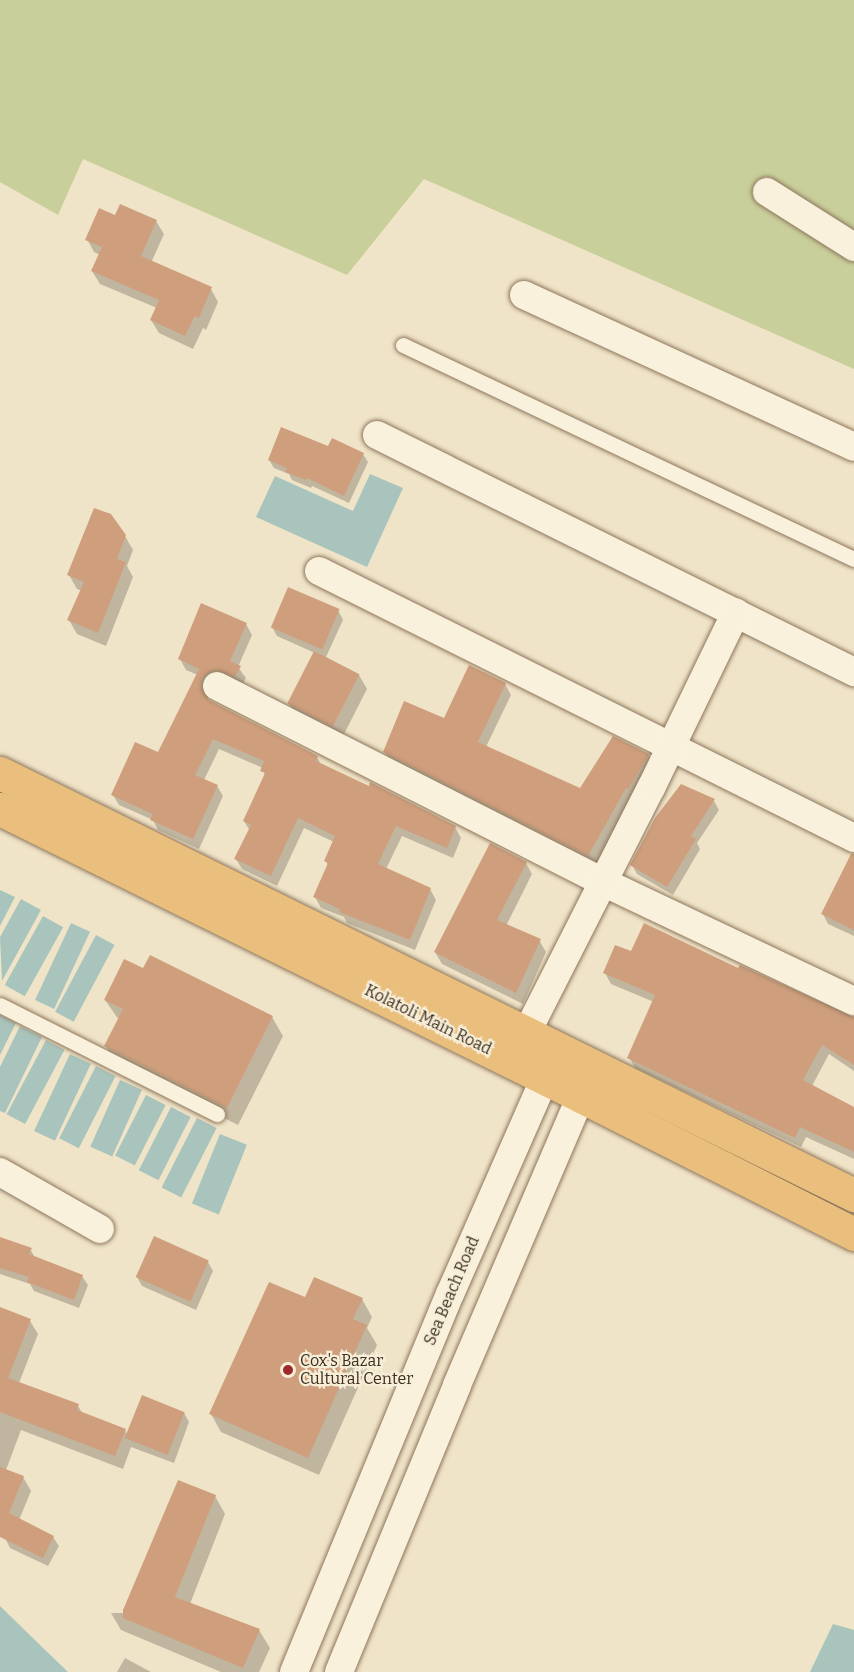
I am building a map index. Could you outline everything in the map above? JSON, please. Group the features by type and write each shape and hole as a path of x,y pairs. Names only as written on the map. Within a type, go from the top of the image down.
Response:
{"highway":[{"name":"Kolatoli Main Road","path":"1,775 854,1195"},
{"name":"Kolatoli Main Road","path":"0,809 545,1078 854,1234"}],"street":[{"path":"767,192 854,247"},
{"path":"524,295 854,447"},
{"path":"377,435 854,672"},
{"path":"319,571 672,745 854,838"},
{"path":"526,1034 672,745 735,612"},
{"path":"217,686 603,882 854,1001"},
{"name":"Sea Beach Road","path":"294,1672 419,1370 545,1078"},
{"path":"305,1646 347,1669 457,1385 581,1096"},
{"path":"0,1172 100,1229"},
{"path":"419,1370 457,1385"}],"lane":[{"path":"403,345 854,559"},
{"path":"0,1005 217,1114"}],"green space":[{"path":"0,0 854,0 854,369 424,179 347,275 83,159 58,215 0,182"}],"water":[{"path":"370,474 403,488 367,567 256,517 275,476 353,511"},
{"path":"0,890 15,897 0,926"},
{"path":"21,899 41,910 2,981 0,937"},
{"path":"43,916 63,927 25,996 5,985"},
{"path":"71,923 90,932 54,1009 35,1000"},
{"path":"96,935 115,945 74,1022 55,1012"},
{"path":"0,1015 16,1023 0,1055"},
{"path":"20,1026 42,1037 5,1113 0,1111 0,1067"},
{"path":"46,1040 65,1050 25,1124 7,1114"},
{"path":"70,1054 91,1064 55,1141 34,1131"},
{"path":"96,1066 116,1076 79,1148 59,1138"},
{"path":"120,1080 142,1090 112,1156 90,1147"},
{"path":"146,1095 166,1105 135,1166 115,1156"},
{"path":"171,1107 191,1117 158,1180 139,1170"},
{"path":"197,1118 217,1128 181,1197 162,1187"},
{"path":"220,1134 247,1145 219,1214 192,1204"},
{"path":"0,1606 40,1645 68,1672 0,1672"},
{"path":"833,1624 854,1630 854,1672 810,1672"}],"building":[{"path":"120,204 157,220 141,256 212,287 199,318 195,316 185,336 150,320 159,300 91,271 102,247 85,240 99,208 115,215"},
{"path":"281,427 328,446 332,438 364,453 344,496 307,478 306,480 285,472 287,468 268,460"},
{"path":"94,508 111,514 126,535 117,559 126,562 98,633 67,620 84,582 67,575"},
{"path":"288,587 340,609 322,649 271,628"},
{"path":"201,603 247,623 230,661 241,666 235,677 216,670 208,673 202,679 201,687 209,700 318,756 316,761 369,786 370,782 456,826 447,848 396,826 378,864 431,888 410,940 339,912 340,909 313,897 328,863 324,861 335,836 298,818 271,876 234,859 251,825 243,821 265,773 260,771 264,761 213,739 195,775 218,785 193,839 150,820 153,814 111,795 135,742 158,752 199,669 178,659"},
{"path":"314,651 359,674 333,727 287,704"},
{"path":"469,665 506,683 478,742 580,788 613,736 649,754 628,789 626,788 588,856 383,752 404,701 444,718"},
{"path":"681,784 715,799 691,836 696,839 667,887 630,865 655,818"},
{"path":"490,843 527,862 497,920 541,939 516,993 434,952"},
{"path":"851,854 854,854 854,930 821,914"},
{"path":"644,923 738,968 740,965 854,1017 854,1065 822,1045 803,1080 854,1107 854,1152 800,1127 795,1138 627,1058 655,995 603,973 615,945 631,951"},
{"path":"150,955 273,1016 227,1108 104,1046 123,1009 104,1000 124,959 143,968"},
{"path":"154,1236 209,1260 191,1302 136,1277"},
{"path":"0,1237 32,1248 29,1254 83,1275 74,1300 27,1282 29,1277 0,1268"},
{"name":"Cox's Bazar Cultural Center","path":"314,1277 363,1298 353,1319 367,1325 308,1458 209,1414 269,1282 305,1297"},
{"path":"0,1307 31,1319 8,1378 79,1404 77,1410 126,1429 115,1456 0,1412"},
{"path":"142,1395 185,1412 167,1455 125,1438"},
{"path":"0,1467 24,1476 9,1513 54,1536 43,1558 0,1537"},
{"path":"178,1480 216,1495 175,1597 260,1629 243,1668 123,1618 123,1610"}],"place":[{"name":"Cox's Bazar Cultural Center","path":"288,1370"}]}
